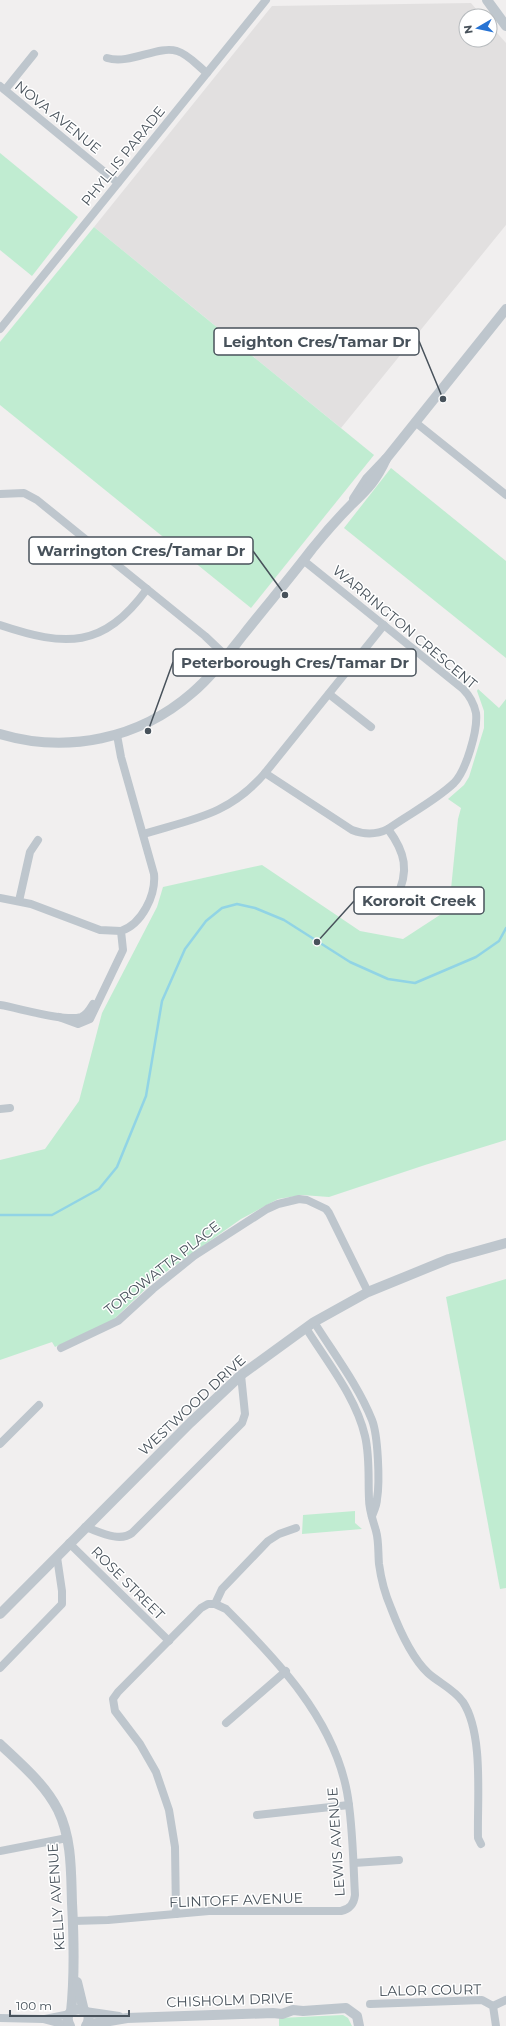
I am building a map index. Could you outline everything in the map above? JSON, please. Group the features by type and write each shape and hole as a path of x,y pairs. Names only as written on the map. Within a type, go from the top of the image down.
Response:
{"street":[{"name":"PHYLLIS PARADE","path":"0,329 266,0"},
{"path":"487,0 506,26"},
{"path":"107,58 121,60 175,50 184,54 207,73"},
{"path":"3,88 34,54"},
{"name":"NOVA AVENUE","path":"3,88 118,183"},
{"path":"0,734 18,739 58,743 96,740 115,736 151,721 184,701 228,654 304,560 352,505 367,479 386,459 506,309"},
{"path":"0,315 7,320"},
{"path":"415,422 506,495"},
{"path":"0,494 17,492 30,495 228,654"},
{"name":"WARRINGTON CRESCENT","path":"265,773 352,830 373,834 388,829 448,787 458,778 464,766 476,720 474,707 468,694 304,560"},
{"path":"0,625 45,639 71,640 85,637 115,623 136,604 147,589"},
{"path":"143,834 222,809 246,793 265,773 384,625"},
{"path":"329,694 371,727"},
{"path":"0,898 20,901 100,930 120,932 130,927 139,918 154,888 154,874 115,736"},
{"path":"388,829 400,846 404,857 404,880 396,898"},
{"path":"20,901 30,852 38,840"},
{"path":"0,1005 81,1020 101,994 122,950 120,932"},
{"path":"0,1109 10,1108"},
{"name":"TOROWATTA PLACE","path":"61,1348 118,1321 153,1289 194,1256 267,1209 292,1201 307,1200 326,1209 368,1292"},
{"name":"WESTWOOD DRIVE","path":"0,1614 85,1527 190,1423 241,1375 310,1325 368,1292 449,1259 506,1243"},
{"path":"310,1325 359,1395 372,1421 376,1445 378,1499 371,1519 376,1532 382,1580 391,1608 410,1647 428,1672 456,1694 463,1702 470,1717 476,1749 478,1838 481,1844"},
{"path":"85,1527 118,1537 126,1537 132,1533 242,1423 245,1417 245,1410 241,1375"},
{"path":"0,1444 39,1405"},
{"path":"176,1914 174,1847 165,1798 156,1772 137,1739 117,1714 113,1703 118,1692 201,1608 208,1604 215,1604 222,1589 268,1541 278,1534 296,1528"},
{"name":"ROSE STREET","path":"69,1543 169,1641"},
{"path":"0,1668 62,1604 62,1591 57,1557"},
{"name":"LEWIS AVENUE","path":"215,1604 226,1609 286,1671 330,1741 341,1767 349,1805 354,1863 354,1898 350,1907"},
{"path":"226,1724 286,1671"},
{"name":"KELLY AVENUE","path":"0,1744 29,1772 47,1794 58,1811 67,1838 70,1860 75,1975 68,2020 70,2026"},
{"path":"257,1815 349,1805"},
{"path":"0,1851 67,1838"},
{"path":"354,1863 399,1860"},
{"name":"FLINTOFF AVENUE","path":"73,1921 220,1911 337,1911 350,1907"},
{"name":"KELLY AVENUE","path":"75,1975 84,2011 88,2019 86,2026"},
{"name":"LALOR COURT","path":"370,2004 482,2000 493,2006 496,2026"},
{"path":"493,2006 506,2000"},
{"name":"CHISHOLM DRIVE","path":"333,2010 340,2007 349,2009 357,2016 359,2026"},
{"name":"CHISHOLM DRIVE","path":"70,2013 78,2009 127,2018"},
{"name":"CHISHOLM DRIVE","path":"86,2026 127,2018 273,2013 282,2014 293,2010 333,2010 348,2015 354,2026"},
{"path":"42,2019 70,2013"},
{"path":"0,2018 42,2019 70,2026"}],"shaded area":[{"path":"471,3 475,8 458,8 458,48 498,48 498,34 506,43 506,225 341,428 94,227 272,6"}],"green space":[{"path":"0,153 78,217 32,276 0,250"},
{"path":"94,227 374,455 251,608 0,405 0,342"},
{"path":"391,468 506,561 506,658 344,528"},
{"path":"478,689 499,708 506,699 506,1140 329,1197 302,1195 278,1199 241,1219 156,1279 112,1321 55,1347 52,1342 0,1360 0,1160 45,1149 79,1101 102,1013 157,907 163,887 262,865 360,931 403,939 449,909 458,819 461,808 448,799 464,785 469,777 484,728 484,711 477,691"},
{"path":"506,1279 506,1588 500,1589 446,1297"},
{"path":"355,1511 355,1523 362,1529 302,1534 303,1515"},
{"path":"343,2015 348,2018 352,2026 279,2026 279,2018"}],"waterway":[{"path":"0,1215 52,1215 99,1189 117,1167 146,1096 162,1001 185,949 206,921 222,908 237,904 255,908 284,920 350,962 388,979 415,983 476,957 499,941 506,928"}],"place":[{"name":"Leighton Cres/Tamar Dr","path":"443,399"},
{"name":"Warrington Cres/Tamar Dr","path":"285,595"},
{"name":"Peterborough Cres/Tamar Dr","path":"148,731"},
{"name":"Kororoit Creek","path":"317,942"}]}
